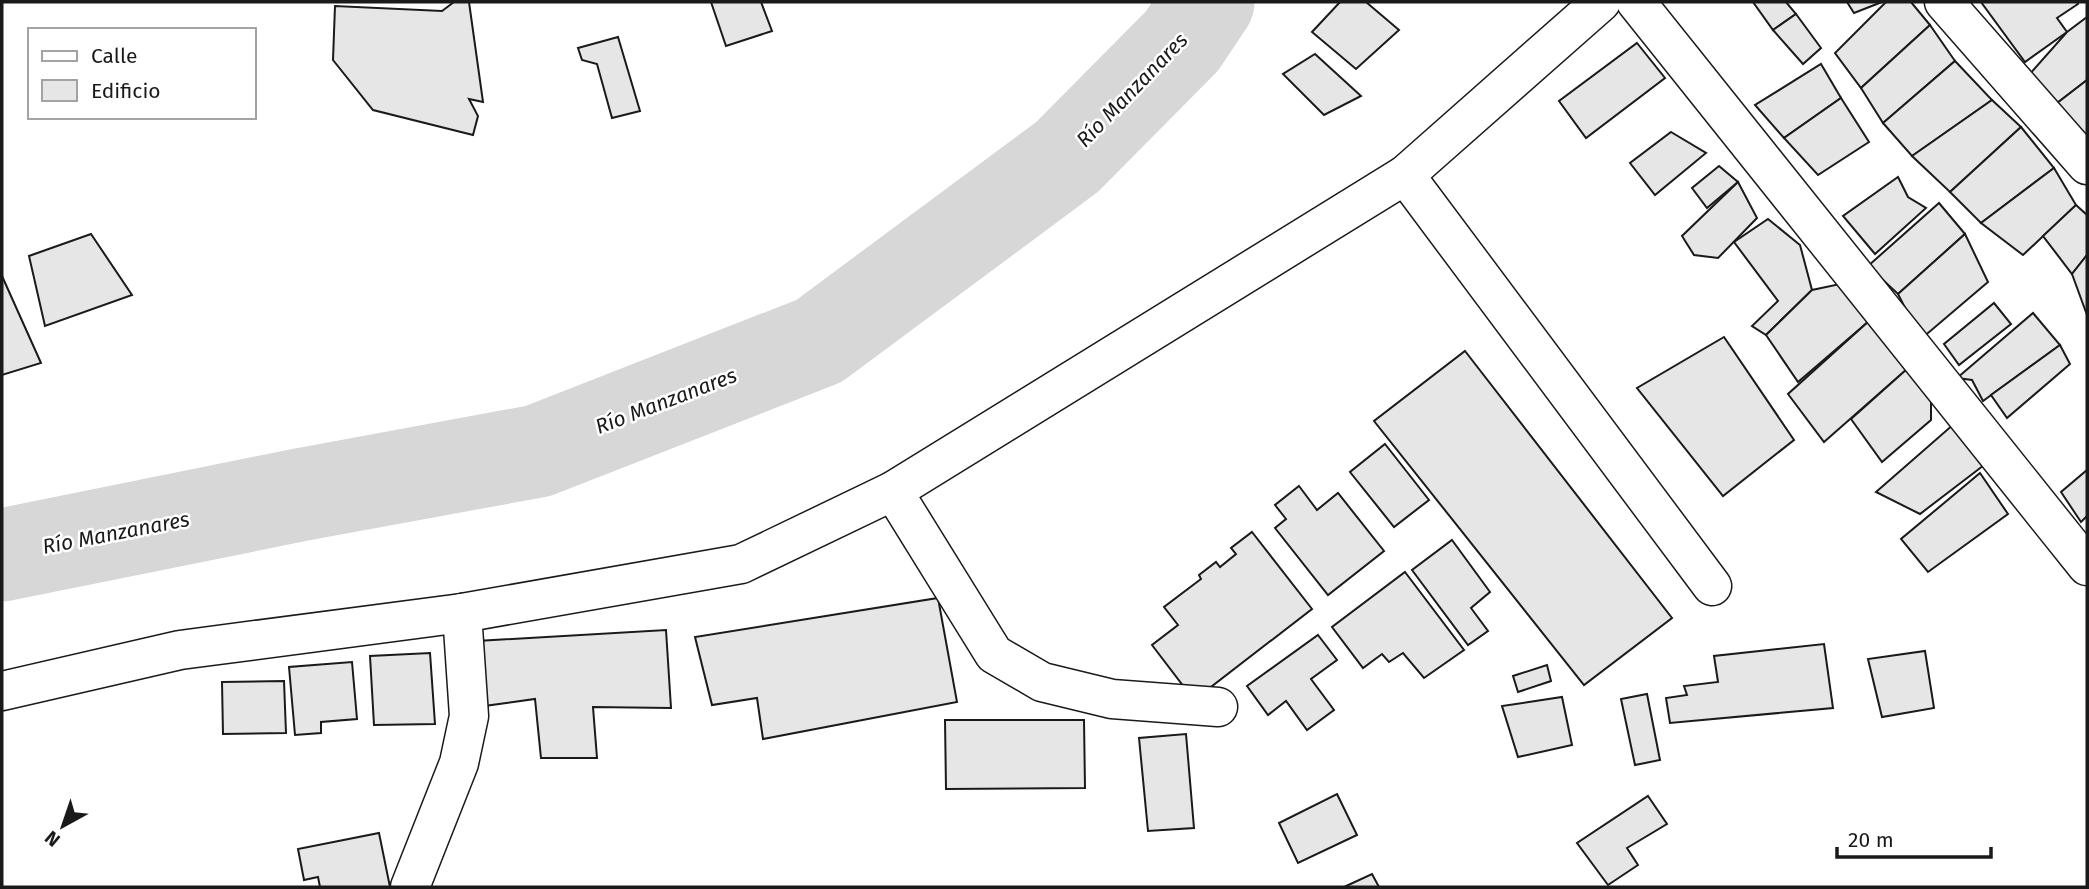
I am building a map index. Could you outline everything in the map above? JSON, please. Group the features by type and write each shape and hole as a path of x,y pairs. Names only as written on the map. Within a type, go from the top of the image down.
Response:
{"street":[{"path":"2,691 180,650 462,613 741,564 892,491 1405,176 1601,2"},
{"path":"1636,2 2087,566"},
{"path":"1944,2 2087,165"},
{"path":"1405,176 1712,586"},
{"path":"892,491 994,654 1042,682 1112,699 1218,707"},
{"path":"410,887 459,763 469,716 462,613"}],"building":[{"path":"454,2 469,2 483,102 469,99 478,116 473,135 373,110 333,60 335,6 442,11"},
{"path":"711,2 761,2 772,31 726,46"},
{"path":"1340,2 1366,2 1399,30 1356,69 1312,32"},
{"path":"1753,2 1786,2 1796,14 1773,30"},
{"path":"1847,2 1882,2 1854,13"},
{"path":"1886,2 1911,2 1930,25 1861,88 1835,53"},
{"path":"1981,2 2078,4 2057,18 2067,32 2025,62"},
{"path":"1796,14 1821,48 1803,64 1773,30"},
{"path":"2087,17 2087,80 2052,107 2029,75 2067,32"},
{"path":"1930,25 1955,61 1883,123 1861,88"},
{"path":"618,37 640,111 612,118 597,64 582,60 578,48"},
{"path":"1637,43 1665,78 1586,138 1559,101"},
{"path":"1315,54 1361,96 1324,115 1283,74"},
{"path":"1955,61 1992,100 1912,156 1883,123"},
{"path":"1821,64 1841,98 1784,138 1755,105"},
{"path":"2087,80 2087,147 2052,107"},
{"path":"1841,98 1869,142 1818,175 1784,138"},
{"path":"1992,100 2021,127 1950,192 1912,156"},
{"path":"2021,127 2054,168 1981,223 1950,192"},
{"path":"1671,132 1706,153 1655,195 1630,163"},
{"path":"1719,166 1738,182 1707,208 1692,188"},
{"path":"2054,168 2076,205 2023,255 1981,223"},
{"path":"1898,177 1908,197 1926,208 1875,254 1843,216"},
{"path":"1738,182 1757,218 1718,258 1694,255 1682,236"},
{"path":"1939,203 1965,234 1898,294 1868,266"},
{"path":"2076,205 2087,215 2087,255 2072,274 2043,236"},
{"path":"1768,219 1800,245 1812,290 1766,335 1752,326 1778,301 1734,242"},
{"path":"91,234 132,295 45,326 29,256"},
{"path":"1965,234 1988,282 1921,339 1898,294"},
{"path":"2087,255 2087,315 2072,274"},
{"path":"2,276 41,363 2,375"},
{"path":"1840,284 1869,321 1798,382 1766,335 1812,290"},
{"path":"1994,303 2011,324 1959,365 1944,344"},
{"path":"2033,313 2060,345 1983,401 1972,380 1957,378"},
{"path":"1869,321 1907,369 1824,442 1788,394"},
{"path":"1724,337 1794,440 1723,496 1637,388"},
{"path":"2060,345 2070,364 2007,418 1991,395"},
{"path":"1465,351 1672,618 1584,685 1374,421"},
{"path":"1907,369 1931,389 1931,420 1882,462 1851,419"},
{"path":"1955,423 1992,459 1920,514 1876,492"},
{"path":"1385,444 1429,500 1394,527 1350,472"},
{"path":"2087,470 2087,516 2081,522 2061,492"},
{"path":"1980,473 2008,514 1928,572 1901,539"},
{"path":"1299,486 1317,510 1338,493 1384,551 1328,595 1275,528 1286,519 1275,505"},
{"path":"1252,532 1312,609 1194,700 1152,645 1178,625 1164,607 1201,579 1199,575 1216,562 1220,567 1236,554 1231,548"},
{"path":"1452,540 1490,592 1471,608 1488,631 1468,645 1412,570"},
{"path":"1405,572 1464,650 1424,678 1403,653 1389,662 1382,654 1363,668 1332,627"},
{"path":"938,598 957,702 763,739 757,698 712,705 695,637"},
{"path":"666,630 671,708 593,707 597,758 541,758 535,699 484,706 477,641"},
{"path":"1318,635 1337,660 1311,679 1334,710 1307,730 1286,701 1268,715 1247,686"},
{"path":"1824,644 1833,708 1670,723 1666,698 1687,695 1684,686 1718,682 1714,656"},
{"path":"1925,651 1934,708 1882,717 1868,659"},
{"path":"430,653 435,724 374,725 370,656"},
{"path":"352,662 357,719 321,722 321,733 295,735 289,667"},
{"path":"1547,665 1551,681 1518,692 1513,676"},
{"path":"284,681 286,733 223,734 222,682"},
{"path":"1647,694 1660,760 1635,765 1621,699"},
{"path":"1562,697 1572,745 1518,757 1502,706"},
{"path":"945,720 1084,720 1085,788 946,789"},
{"path":"1186,734 1194,828 1148,831 1139,738"},
{"path":"1337,794 1357,835 1298,863 1279,823"},
{"path":"1648,796 1667,824 1627,848 1638,865 1608,885 1577,843"},
{"path":"379,833 390,887 320,887 318,877 304,880 298,849"},
{"path":"1372,874 1379,887 1344,887"}],"waterway":[{"name":"Río Manzanares","path":"2,555 299,495 538,451 819,341 1067,157 1182,41 1208,2"}]}
